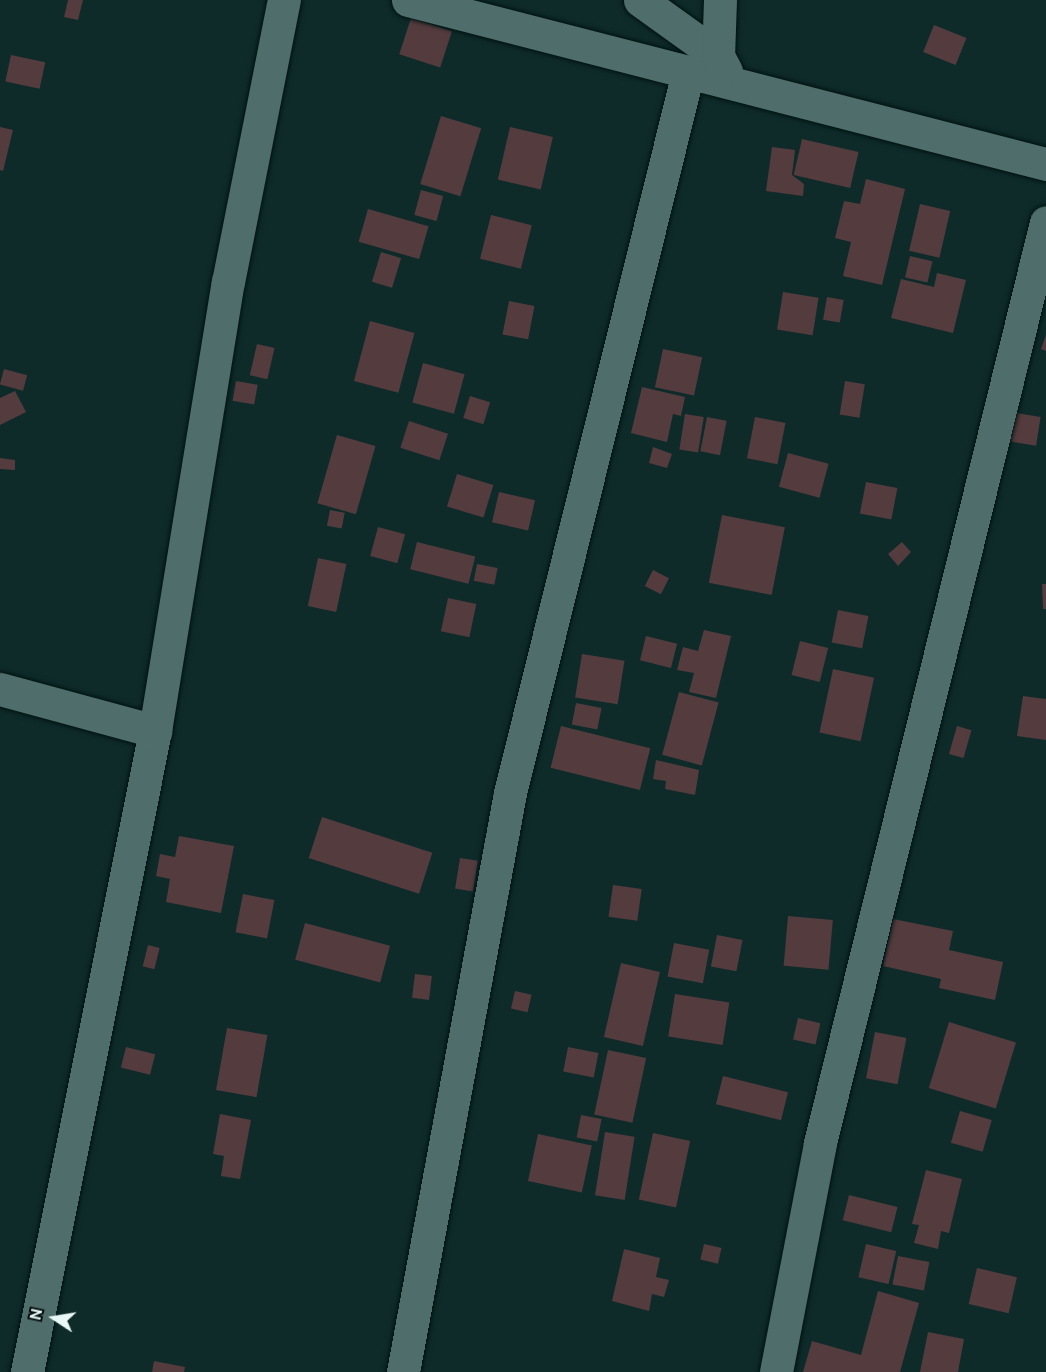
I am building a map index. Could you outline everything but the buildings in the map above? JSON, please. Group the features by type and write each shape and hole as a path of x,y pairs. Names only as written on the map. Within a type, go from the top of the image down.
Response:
{"street":[{"path":"27,1372 155,731 228,282 284,0"},
{"path":"408,0 688,72 725,70 1046,164"},
{"path":"640,0 725,70"},
{"path":"720,0 725,70"},
{"path":"403,1372 510,793 688,72"},
{"path":"776,1372 820,1143 1046,222"},
{"path":"0,689 155,731"}]}
